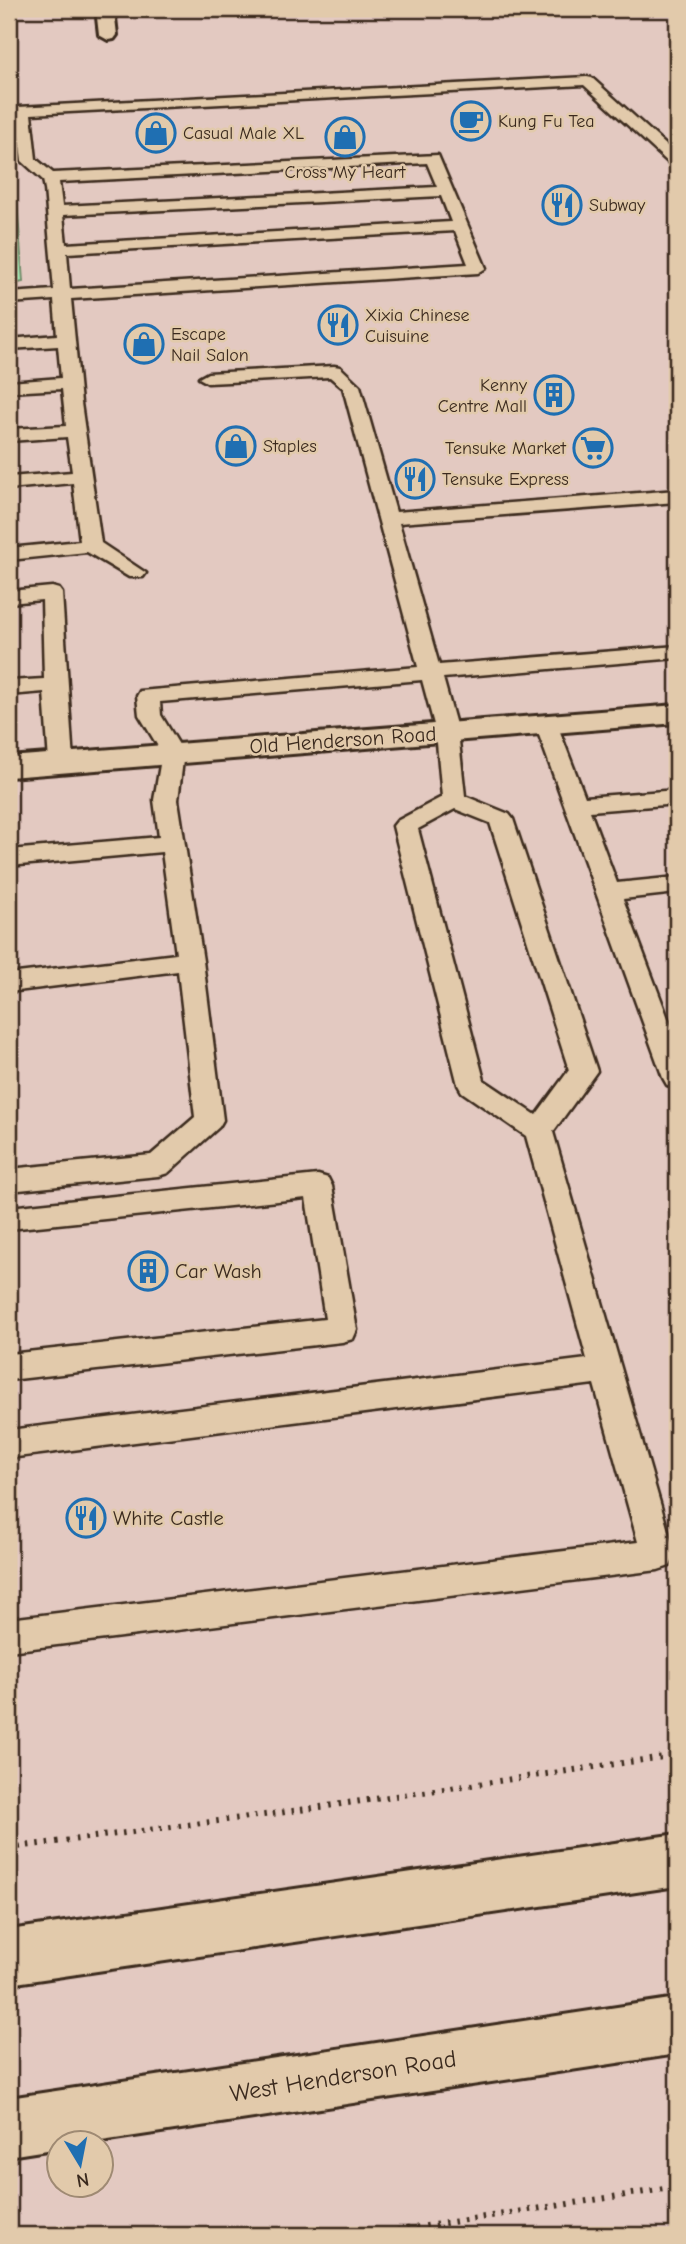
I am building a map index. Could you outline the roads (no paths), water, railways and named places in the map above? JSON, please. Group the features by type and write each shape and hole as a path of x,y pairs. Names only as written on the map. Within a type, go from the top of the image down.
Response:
{"street":[{"path":"105,9 108,35"},
{"name":"Old Henderson Road","path":"9,766 677,714"},
{"path":"9,1956 677,1860"},
{"name":"West Henderson Road","path":"9,2127 677,2026"}],"lane":[{"path":"91,546 75,431 56,211 50,178 29,161 23,110 587,81 677,163"},
{"path":"9,298 478,268 433,158 50,178"},
{"path":"56,211 446,191"},
{"path":"59,249 461,226"},
{"path":"9,344 67,340"},
{"path":"208,378 334,371 351,386 447,732 454,800"},
{"path":"9,387 70,383"},
{"path":"9,435 75,431"},
{"path":"9,482 81,477"},
{"path":"389,518 675,500"},
{"path":"9,554 91,546 136,573"},
{"path":"9,597 51,593 61,762"},
{"path":"9,1181 158,1165 209,1120 190,961 166,800 173,753 150,715 148,696 677,652"},
{"path":"9,688 55,684"},
{"path":"547,724 677,1078"},
{"path":"576,805 677,797"},
{"path":"9,1635 658,1555 539,1131 472,1085 405,826 454,800 502,819 583,1071 539,1131"},
{"path":"9,858 172,843"},
{"path":"608,892 677,885"},
{"path":"9,983 190,961"},
{"path":"9,1218 318,1186 342,1330 9,1367"},
{"path":"9,1444 606,1370"}],"place":[{"name":"Kung Fu Tea","path":"471,121"},
{"name":"Casual Male XL","path":"156,133"},
{"name":"Cross My Heart","path":"345,137"},
{"name":"Subway","path":"562,205"},
{"name":"Xixia Chinese Cuisuine","path":"338,325"},
{"name":"Escape Nail Salon","path":"144,344"},
{"name":"Kenny Centre Mall","path":"554,395"},
{"name":"Staples","path":"236,446"},
{"name":"Tensuke Market","path":"593,448"},
{"name":"Tensuke Express","path":"415,479"},
{"name":"Car Wash","path":"148,1271"},
{"name":"White Castle","path":"86,1518"}]}
